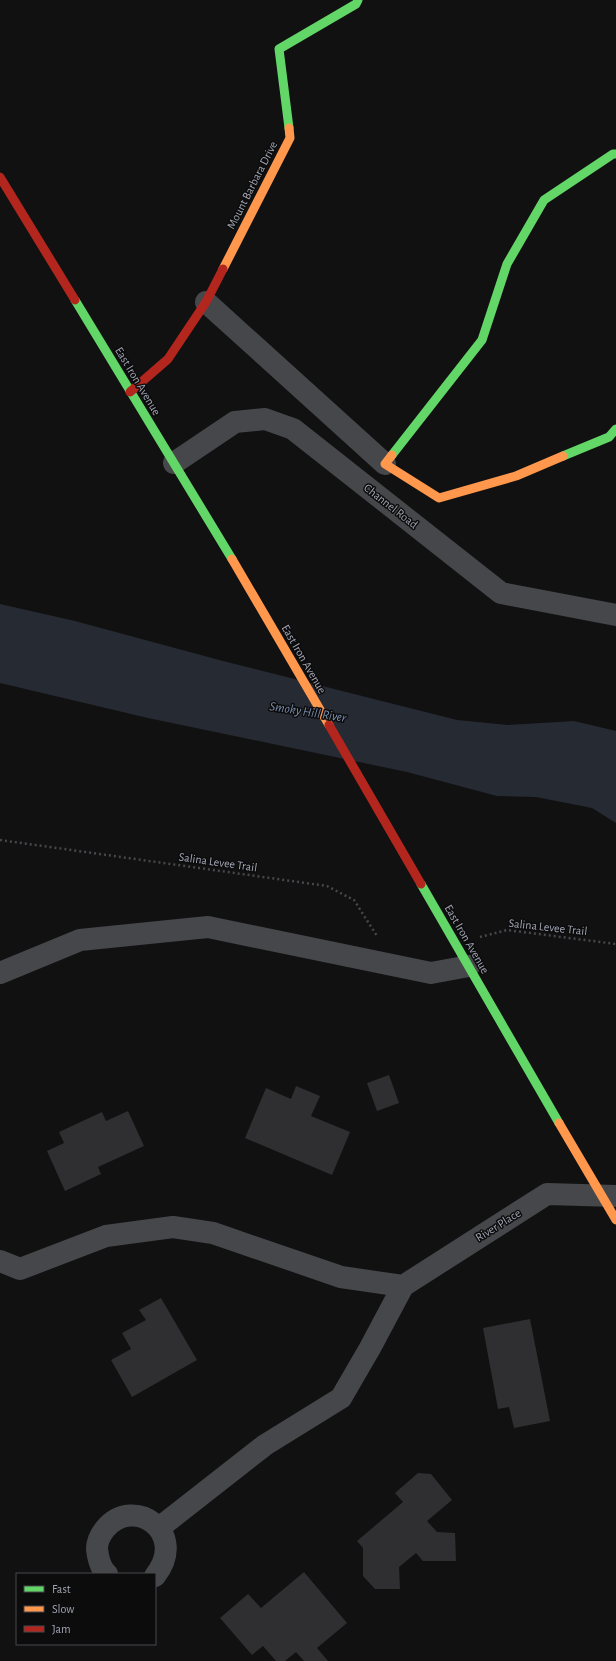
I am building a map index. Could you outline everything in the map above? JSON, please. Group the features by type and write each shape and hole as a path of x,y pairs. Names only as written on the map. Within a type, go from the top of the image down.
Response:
{"street":[{"name":"Mount Barbara Drive","path":"130,392 168,359 206,302 290,138 279,49 356,4 358,0"},
{"path":"385,464 482,340 507,264 544,200 613,154 616,154"},
{"name":"East Iron Avenue","path":"0,177 245,581 455,943 609,1196 616,1220"},
{"path":"206,302 385,464 439,498 516,476 609,437 616,429"},
{"name":"Channel Road","path":"174,463 235,422 265,419 293,429 501,593 616,615"},
{"path":"0,973 80,940 208,927 432,973 469,966"},
{"name":"River Place","path":"403,1286 548,1194 609,1196"},
{"path":"0,1261 20,1269 106,1236 173,1227 213,1233 341,1277 403,1286 341,1398 265,1446 159,1528"},
{"path":"106,1573 98,1560 97,1546 101,1534 110,1523 122,1517 135,1516 148,1520 159,1528 165,1540 166,1554 162,1567 156,1575"}],"path":[{"name":"Salina Levee Trail","path":"0,840 327,886 354,900 395,965"},
{"name":"Salina Levee Trail","path":"455,943 507,930 616,944"}],"water":[{"name":"Smoky Hill River","path":"0,604 75,621 223,661 457,720 508,725 574,721 616,731 616,823 592,808 536,797 497,796 407,772 148,718 0,683"}],"building":[{"path":"389,1075 399,1103 377,1111 367,1083"},
{"path":"296,1086 320,1096 311,1116 350,1132 332,1175 245,1138 266,1088 291,1099"},
{"path":"128,1111 144,1146 98,1167 101,1174 65,1191 47,1151 64,1143 59,1132 102,1112 106,1121"},
{"path":"161,1298 197,1360 132,1397 111,1360 131,1349 122,1333 146,1320 139,1310"},
{"path":"530,1319 550,1421 514,1428 509,1407 498,1409 483,1328"},
{"path":"418,1473 431,1474 452,1500 427,1521 437,1532 455,1533 456,1561 423,1561 416,1553 399,1567 400,1589 375,1589 363,1576 363,1548 357,1541 403,1502 395,1493"},
{"path":"304,1572 347,1623 317,1648 328,1661 304,1661 296,1652 285,1661 276,1661 263,1646 252,1655 220,1618 248,1594 261,1608"}],"traffic: fast":[{"path":"289,128 279,49 356,4 358,0"},
{"path":"392,455 482,340 507,264 544,200 613,154 616,154"},
{"path":"75,300 232,559"},
{"path":"563,456 609,437 616,429"},
{"path":"421,884 559,1123"}],"traffic: slow":[{"path":"223,269 290,138 289,128"},
{"path":"392,455 385,464 439,498 516,476 563,456"},
{"path":"232,559 329,725"},
{"path":"559,1123 616,1220"}],"traffic: jam":[{"path":"0,177 75,300"},
{"path":"130,392 168,359 206,302 223,269"},
{"path":"329,725 421,884"}]}
